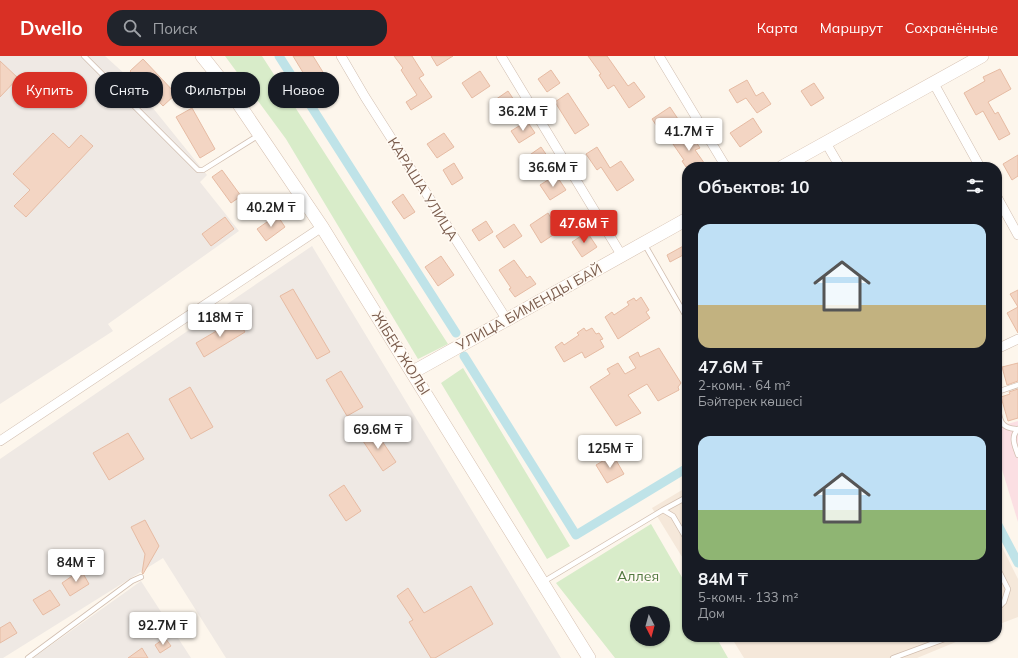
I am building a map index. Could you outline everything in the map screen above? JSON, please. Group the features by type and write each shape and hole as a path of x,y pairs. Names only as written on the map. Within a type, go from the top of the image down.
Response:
{"main road":[{"name":"ЖІБЕК ЖОЛЫ","path":"202,56 230,91 322,227 589,658"},
{"path":"791,162 982,56"},
{"name":"УЛИЦА БИМЕНДЫ БАЙ","path":"412,372 682,222"}],"street":[{"name":"КАРАША УЛИЦА","path":"341,56 365,97 507,320"},
{"path":"501,56 622,256"},
{"path":"659,56 723,162"},
{"path":"933,82 977,162"},
{"path":"826,143 837,162"},
{"path":"1002,206 1018,235"},
{"path":"0,441 322,227"},
{"path":"1002,347 1018,339"}],"lane":[{"path":"84,56 198,170 203,170 260,135"},
{"path":"644,244 682,309"},
{"path":"1002,390 1018,385"},
{"path":"1002,424 1005,428 1017,429 1013,440 1018,455"},
{"path":"543,582 663,510 682,501"},
{"path":"663,510 673,516 682,531"},
{"path":"28,658 132,581 141,577"},
{"path":"1002,577 1008,589 1002,604"},
{"path":"893,658 936,642"}],"shaded area":[{"path":"0,56 105,56 123,72 95,72 95,108 153,108 207,175 200,182 239,231 108,324 113,331 0,404"},
{"path":"312,246 561,658 226,658 163,558 3,658 0,658 0,459"},
{"path":"1018,421 1018,522 1002,469 1002,426"},
{"path":"682,490 682,557 652,508"},
{"path":"1002,547 1018,579 1018,617 1002,623"},
{"path":"141,581 191,658 33,658"},
{"path":"734,642 956,642 917,658 744,658"}],"green space":[{"path":"225,56 262,56 272,72 268,72 268,108 296,108 448,344 418,359 286,139 260,104 260,72 237,72"},
{"path":"463,368 570,546 547,559 441,383"},
{"name":"Аллея","path":"651,524 682,577 682,642 719,642 728,658 615,658 556,583"}],"building":[{"path":"293,56 313,56 323,72 303,72"},
{"path":"394,56 412,56 424,75 419,78 432,97 411,110 406,102 417,95 401,70 403,68"},
{"path":"431,56 453,56 437,66"},
{"path":"588,56 607,56 628,86 634,82 645,97 629,108 614,85 608,89 599,75 601,74"},
{"path":"143,59 155,72 131,72 130,71"},
{"path":"0,61 12,72 12,84 0,97"},
{"path":"1000,69 1011,89 988,102 995,114 998,112 1010,134 999,140 983,111 976,115 964,93 985,81 983,77"},
{"path":"551,70 560,83 547,92 538,79"},
{"path":"480,71 490,86 472,98 462,83"},
{"path":"163,80 171,89 171,99 163,106"},
{"path":"747,80 756,96 763,92 771,104 757,113 746,98 737,103 729,90"},
{"path":"814,83 824,98 811,106 801,91"},
{"path":"508,91 518,106 502,117 492,102"},
{"path":"568,93 589,125 575,134 555,102"},
{"path":"670,107 680,122 662,134 652,119"},
{"path":"192,108 215,149 200,158 176,117"},
{"path":"753,118 762,132 740,147 730,133"},
{"path":"527,121 535,133 519,143 511,131"},
{"path":"53,133 69,148 81,135 93,146 26,217 14,206 30,190 13,174"},
{"path":"444,133 454,147 437,158 427,144"},
{"path":"690,133 700,148 695,150 703,162 683,162 684,160 673,144"},
{"path":"541,147 550,160 532,172 524,159"},
{"path":"597,147 610,168 621,161 634,180 617,191 601,167 597,170 586,154"},
{"path":"1018,155 1018,176 1012,180 1003,164"},
{"path":"454,163 463,178 452,185 443,170"},
{"path":"222,170 241,196 231,203 212,177"},
{"path":"556,175 566,190 550,200 540,185"},
{"path":"403,194 415,212 404,219 392,202"},
{"path":"548,213 559,231 541,243 530,225"},
{"path":"277,215 285,227 266,241 257,229"},
{"path":"225,217 234,229 211,246 202,234"},
{"path":"486,221 493,232 479,241 472,230"},
{"path":"514,224 522,236 504,248 496,236"},
{"path":"587,232 597,247 582,257 572,242"},
{"path":"682,247 682,256 670,262 667,255"},
{"path":"441,256 454,275 438,286 425,267"},
{"path":"514,260 527,278 530,276 536,284 515,297 499,270"},
{"path":"293,289 330,352 317,359 280,296"},
{"path":"1018,290 1018,307 1010,294"},
{"path":"641,297 649,310 646,312 650,318 618,339 605,317 612,312 614,315 629,305 627,302 634,298 636,301"},
{"path":"1018,307 1018,333 1007,313"},
{"path":"237,319 245,332 204,357 196,343"},
{"path":"584,328 586,331 592,328 596,334 599,333 603,339 600,340 604,347 585,358 582,352 564,362 555,347 562,342 564,345 579,335 577,333"},
{"path":"659,348 681,383 678,387 679,390 658,401 647,384 628,395 641,413 616,426 590,387 610,374 607,369 618,363 625,374 636,368 629,357 638,352 640,357"},
{"path":"1018,363 1018,381 1007,385 1002,367"},
{"path":"341,371 363,407 347,416 326,380"},
{"path":"190,387 213,427 191,439 169,399"},
{"path":"1018,389 1018,418 1008,421 1002,397 1010,394 1009,392"},
{"path":"374,429 396,462 383,471 361,438"},
{"path":"128,433 144,459 109,480 93,453"},
{"path":"613,455 624,474 607,483 596,465"},
{"path":"344,485 361,511 346,521 329,495"},
{"path":"145,520 159,546 143,574 145,554 131,527"},
{"path":"81,570 89,584 70,596 62,583"},
{"path":"471,586 493,624 435,658 431,658 409,622 413,620 397,596 408,588 424,613"},
{"path":"50,590 60,605 43,615 33,600"},
{"path":"10,622 17,633 0,643 0,628"},
{"path":"165,638 171,646 160,653 155,645"},
{"path":"142,648 148,658 128,658"}],"waterway":[{"path":"279,56 456,333"},
{"path":"464,356 576,535 682,471"},
{"path":"1002,533 1018,563"}]}
